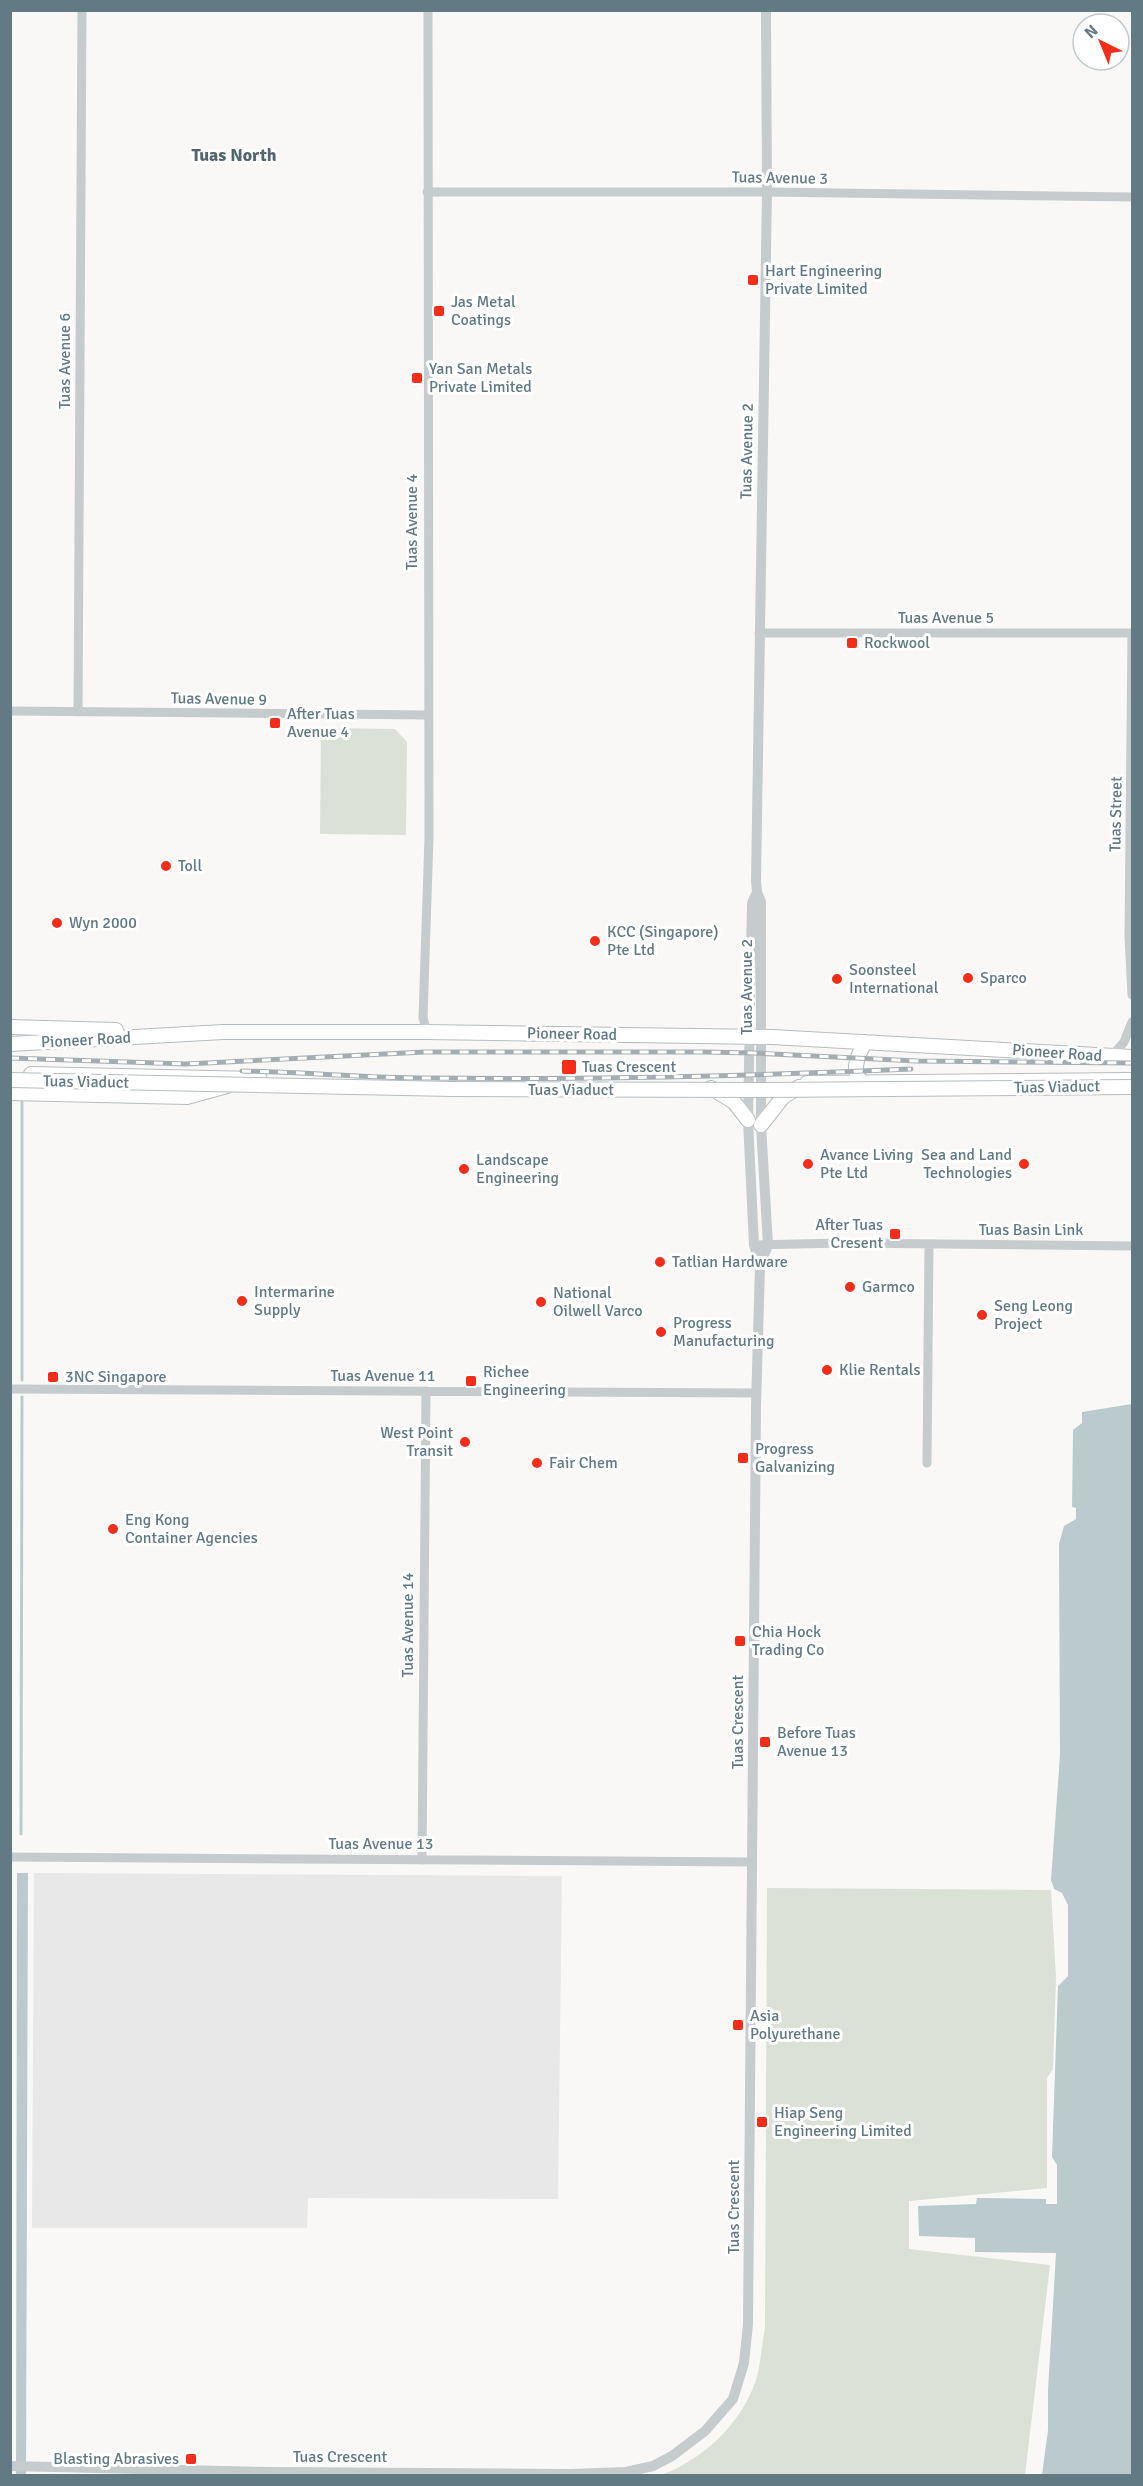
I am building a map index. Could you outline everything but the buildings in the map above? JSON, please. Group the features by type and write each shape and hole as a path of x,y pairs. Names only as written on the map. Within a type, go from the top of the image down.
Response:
{"main road":[{"path":"10,1027 215,1032"},
{"name":"Pioneer Road","path":"10,1044 215,1032 427,1032 755,1037 961,1046 1132,1057"},
{"path":"861,1082 856,1073 856,1064 865,1042"},
{"name":"Pioneer Road","path":"10,1073 432,1084 706,1085 1132,1080"},
{"name":"Tuas Viaduct","path":"10,1080 464,1089 765,1090 1132,1087"},
{"path":"706,1085 734,1102 754,1122 783,1097 806,1083"},
{"path":"10,1093 187,1097 229,1085"}],"street":[{"name":"Tuas Avenue 6","path":"78,712 82,10"},
{"name":"Tuas Avenue 4","path":"427,1032 423,1018 429,837 428,10"},
{"name":"Tuas Avenue 2","path":"755,1037 752,903 757,892 767,192 766,10"},
{"name":"Tuas Avenue 3","path":"427,192 767,192 1132,197"},
{"name":"Tuas Avenue 5","path":"759,633 1132,633"},
{"name":"Tuas Street","path":"1132,633 1129,936 1132,995"},
{"name":"Tuas Avenue 9","path":"10,711 428,715"},
{"path":"1111,1057 1124,1042 1132,1022"},
{"name":"Tuas Crescent","path":"10,2466 269,2472 570,2474 626,2472 653,2466 672,2456 705,2431 733,2399 744,2363 748,2324 756,1394 760,1266 754,1245 755,1037"},
{"name":"Tuas Crescent","path":"754,1122 768,1245 760,1266"},
{"name":"Tuas Basin Link","path":"754,1245 827,1243 1132,1246"},
{"path":"927,1463 929,1244"},
{"name":"Tuas Avenue 11","path":"10,1389 756,1394"},
{"name":"Tuas Avenue 14","path":"422,1860 426,1391"},
{"name":"Tuas Avenue 13","path":"10,1857 751,1862"}],"shaded area":[{"path":"321,728 395,729 407,742 406,835 320,834"},
{"path":"1132,1404 1132,2475 1042,2475 1048,2430 1048,2390 1056,2253 975,2252 975,2238 919,2236 918,2206 976,2204 977,2198 1046,2199 1046,2204 1057,2204 1057,2165 1052,2157 1058,1986 1068,1976 1068,1905 1062,1893 1054,1889 1051,1880 1060,1755 1059,1544 1064,1526 1076,1519 1076,1508 1072,1507 1073,1430 1082,1423 1082,1412"},
{"path":"17,1873 28,1873 26,2475 16,2476"},
{"path":"34,1873 562,1876 558,2199 308,2198 307,2228 32,2228"},
{"path":"767,1888 1051,1890 1056,1978 1053,2069 1047,2078 1047,2188 909,2201 909,2249 1050,2265 1025,2475 661,2475 690,2461 727,2430 746,2403 756,2381 759,2366 765,2328"}],"waterway":[{"path":"22,1102 22,1380"},
{"path":"21,1834 22,1397"}],"railway":[{"path":"10,1058 186,1064 425,1052 704,1052 917,1061 1132,1063"},
{"path":"242,1071 405,1078 549,1078 911,1069"}],"place":[{"name":"Hart Engineering Private Limited","path":"753,280"},
{"name":"Jas Metal Coatings","path":"439,311"},
{"name":"Yan San Metals Private Limited","path":"417,378"},
{"name":"Rockwool","path":"852,643"},
{"name":"After Tuas Avenue 4","path":"275,723"},
{"name":"Toll","path":"166,866"},
{"name":"Wyn 2000","path":"57,923"},
{"name":"KCC (Singapore) Pte Ltd","path":"595,941"},
{"name":"Sparco","path":"968,978"},
{"name":"Soonsteel International","path":"837,979"},
{"name":"Tuas Crescent","path":"569,1067"},
{"name":"Avance Living Pte Ltd","path":"808,1164"},
{"name":"Sea and Land Technologies","path":"1024,1164"},
{"name":"Landscape Engineering","path":"464,1169"},
{"name":"After Tuas Cresent","path":"895,1234"},
{"name":"Tatlian Hardware","path":"660,1262"},
{"name":"Garmco","path":"850,1287"},
{"name":"Intermarine Supply","path":"242,1301"},
{"name":"National Oilwell Varco","path":"541,1302"},
{"name":"Seng Leong Project","path":"982,1315"},
{"name":"Progress Manufacturing","path":"661,1332"},
{"name":"Klie Rentals","path":"827,1370"},
{"name":"3NC Singapore","path":"53,1377"},
{"name":"Richee Engineering","path":"471,1381"},
{"name":"West Point Transit","path":"465,1442"},
{"name":"Progress Galvanizing","path":"743,1458"},
{"name":"Fair Chem","path":"537,1463"},
{"name":"Eng Kong Container Agencies","path":"113,1529"},
{"name":"Chia Hock Trading Co","path":"740,1641"},
{"name":"Before Tuas Avenue 13","path":"765,1742"},
{"name":"Asia Polyurethane","path":"738,2025"},
{"name":"Hiap Seng Engineering Limited","path":"762,2122"},
{"name":"Blasting Abrasives","path":"191,2459"}],"district":[{"name":"Tuas North","path":"234,155"}]}
